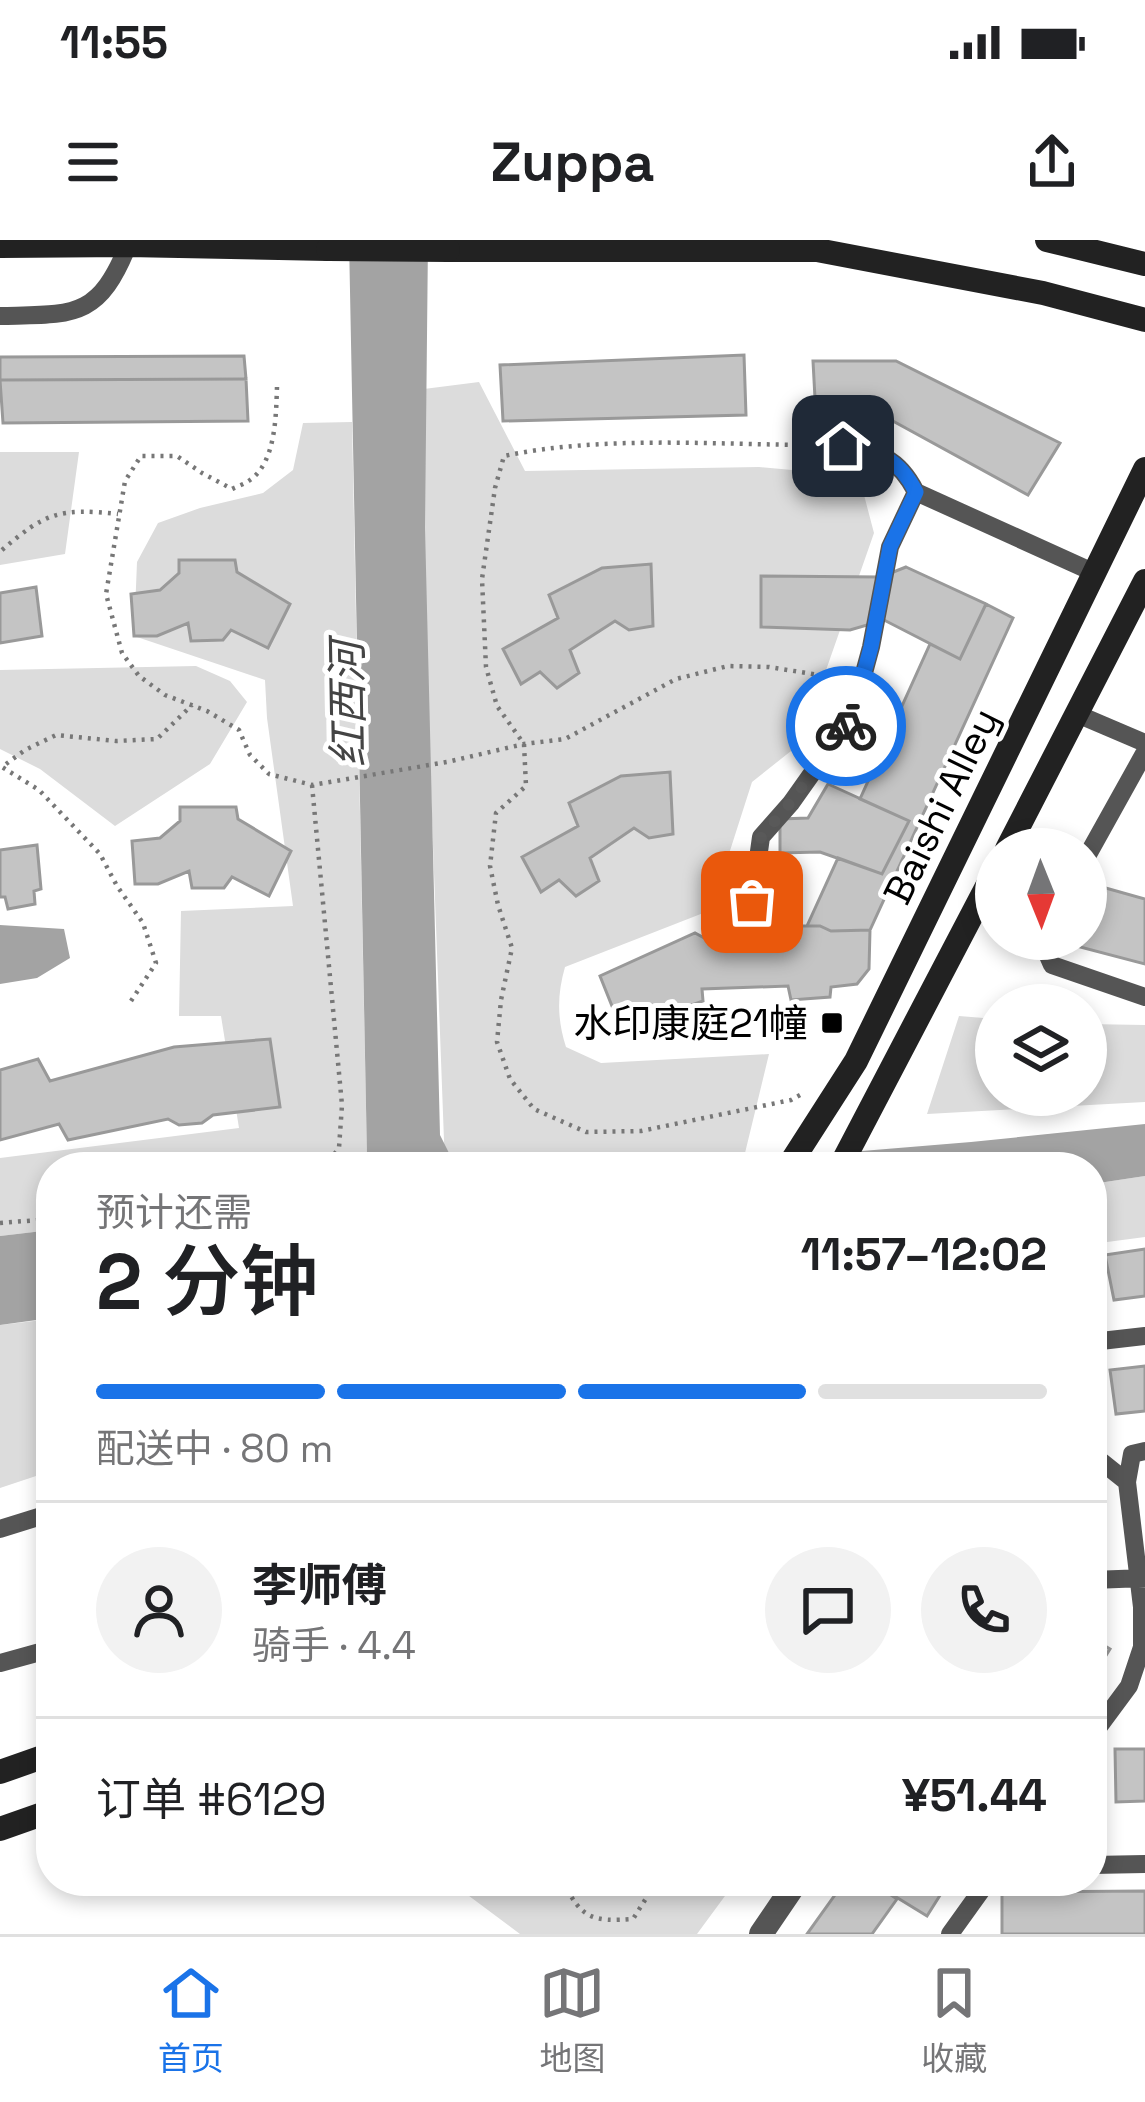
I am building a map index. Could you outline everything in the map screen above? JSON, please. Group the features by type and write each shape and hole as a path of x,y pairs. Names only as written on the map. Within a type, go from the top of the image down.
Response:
{"main road":[{"path":"1047,240 1145,264"},
{"path":"0,246 817,250 1043,293 1145,320"},
{"name":"Baishi Alley","path":"797,1152 856,1061 1145,469"},
{"name":"Baishi Alley","path":"1017,828 1145,581"},
{"name":"Baishi Alley","path":"848,1152 975,909"},
{"path":"0,1772 36,1759"},
{"path":"0,1829 36,1816"}],"street":[{"path":"761,1934 787,1896"}],"lane":[{"path":"0,316 62,314 96,301 115,277 128,245"},
{"path":"843,446 878,453 904,469 916,492 1095,573"},
{"path":"752,902 761,837 852,717 890,547 916,492"},
{"path":"1077,715 1145,742"},
{"path":"1103,828 1145,752"},
{"path":"1050,960 1052,965 1145,997"},
{"path":"1107,1340 1145,1336"},
{"path":"1107,1716 1129,1686 1142,1647 1142,1578 1127,1482 1132,1454 1145,1451"},
{"path":"1107,1466 1127,1482"},
{"path":"0,1529 36,1518"},
{"path":"1107,1579 1142,1578"},
{"path":"0,1663 36,1653"},
{"path":"1107,1865 1145,1864"},
{"path":"950,1934 977,1896"}],"path":[{"path":"277,387 268,454 254,478 232,489 177,456 142,456 125,481 106,595 122,653 139,676 165,695 239,730 250,755 269,774 312,785 566,739 676,679 728,666 818,675 858,697"},
{"path":"808,1090 791,1100 641,1131 586,1132 534,1109 510,1079 497,1042 512,948 490,866 496,814 526,786 524,744 497,706 486,667 482,579 504,456 547,446 603,444 843,446"},
{"path":"2,550 43,518 76,510 118,514"},
{"path":"131,1001 156,963 143,923 100,854 39,790 1,767 56,735 116,741 157,739 192,705"},
{"path":"312,785 342,1106 337,1152"},
{"path":"0,1223 36,1220"},
{"path":"570,1896 599,1921 634,1919 648,1896"}],"shaded area":[{"path":"349,240 428,240 425,528 440,1135 448,1152 367,1152"},
{"path":"479,382 525,471 759,467 825,473 864,495 874,533 811,713 791,751 752,782 711,910 565,967 561,987 566,1047 601,1063 769,1054 745,1152 444,1152 416,390"},
{"path":"352,422 367,1152 48,1152 239,1128 221,1016 179,1016 181,911 293,906 265,680 134,636 137,562 158,523 263,493 293,470 303,423"},
{"path":"0,452 79,452 65,554 0,565"},
{"path":"196,666 230,681 247,702 210,764 115,826 40,769 0,749 0,670"},
{"path":"0,925 64,929 70,958 37,978 0,984"},
{"path":"959,1016 975,1017 975,1111 927,1114"},
{"path":"1107,1024 1145,1025 1145,1102 1107,1104"},
{"path":"1145,1124 1145,1176 1107,1182 1107,1152 849,1152"},
{"path":"36,1153 36,1232 0,1236 0,1158"},
{"path":"1145,1176 1145,1237 1107,1242 1107,1182"},
{"path":"36,1232 36,1320 0,1325 0,1236"},
{"path":"36,1321 36,1476 0,1488 0,1325"},
{"path":"469,1896 725,1896 697,1934 520,1934"}],"building":[{"path":"744,355 746,415 503,421 500,365"},
{"path":"244,356 246,379 0,380 0,357"},
{"path":"813,361 896,361 1060,443 1028,495 880,414 816,417"},
{"path":"246,379 248,421 3,423 0,380"},
{"path":"179,560 235,560 237,572 290,604 268,648 231,630 223,640 191,641 188,623 157,636 134,636 131,594 160,590 179,573"},
{"path":"651,564 653,626 629,630 615,621 570,650 579,673 557,688 540,672 521,684 503,649 558,618 549,595 602,568"},
{"path":"906,567 986,604 960,659 884,620 850,630 761,627 761,576 881,577"},
{"path":"36,587 42,636 0,643 0,593"},
{"path":"986,604 1013,618 870,930 807,926 838,858 882,874 909,821 860,799 930,644 960,659"},
{"path":"670,772 673,834 649,838 634,828 590,858 599,881 576,896 559,880 541,892 522,857 578,826 569,803 621,776"},
{"path":"828,784 909,821 882,874 820,852 780,853 780,819 808,818"},
{"path":"180,807 236,807 238,819 291,851 269,896 232,877 224,888 192,888 189,871 158,884 135,884 132,841 160,838 180,821"},
{"path":"37,845 41,889 34,891 35,904 8,909 5,897 0,897 0,850"},
{"path":"1107,888 1145,899 1145,964 1107,954"},
{"path":"785,926 870,930 869,969 857,984 831,987 830,997 791,1000 788,986 702,989 703,1001 636,1025 627,1012 612,1006 600,976 695,933 708,940 780,934"},
{"path":"270,1039 280,1107 213,1115 202,1123 179,1125 168,1119 68,1140 59,1124 0,1140 0,1070 38,1059 50,1081 174,1047"},
{"path":"1145,1249 1145,1296 1114,1300 1107,1255"},
{"path":"1145,1366 1145,1411 1116,1414 1110,1370"},
{"path":"1115,1749 1145,1749 1145,1801 1116,1802"},
{"path":"1107,1891 1145,1891 1145,1934 1002,1934 1002,1896 1107,1896"},
{"path":"834,1896 897,1899 872,1934 807,1934"},
{"path":"894,1896 940,1896 927,1916"}],"way so far":[{"path":"752,902 761,837 846,726"}],"place":[{"name":"水印康庭21幢","path":"832,1023"}],"route":[{"path":"843,446 878,453 904,469 916,492 890,547 871,647 846,726"}],"water label":[{"name":"红西河","path":"348,704"}]}
